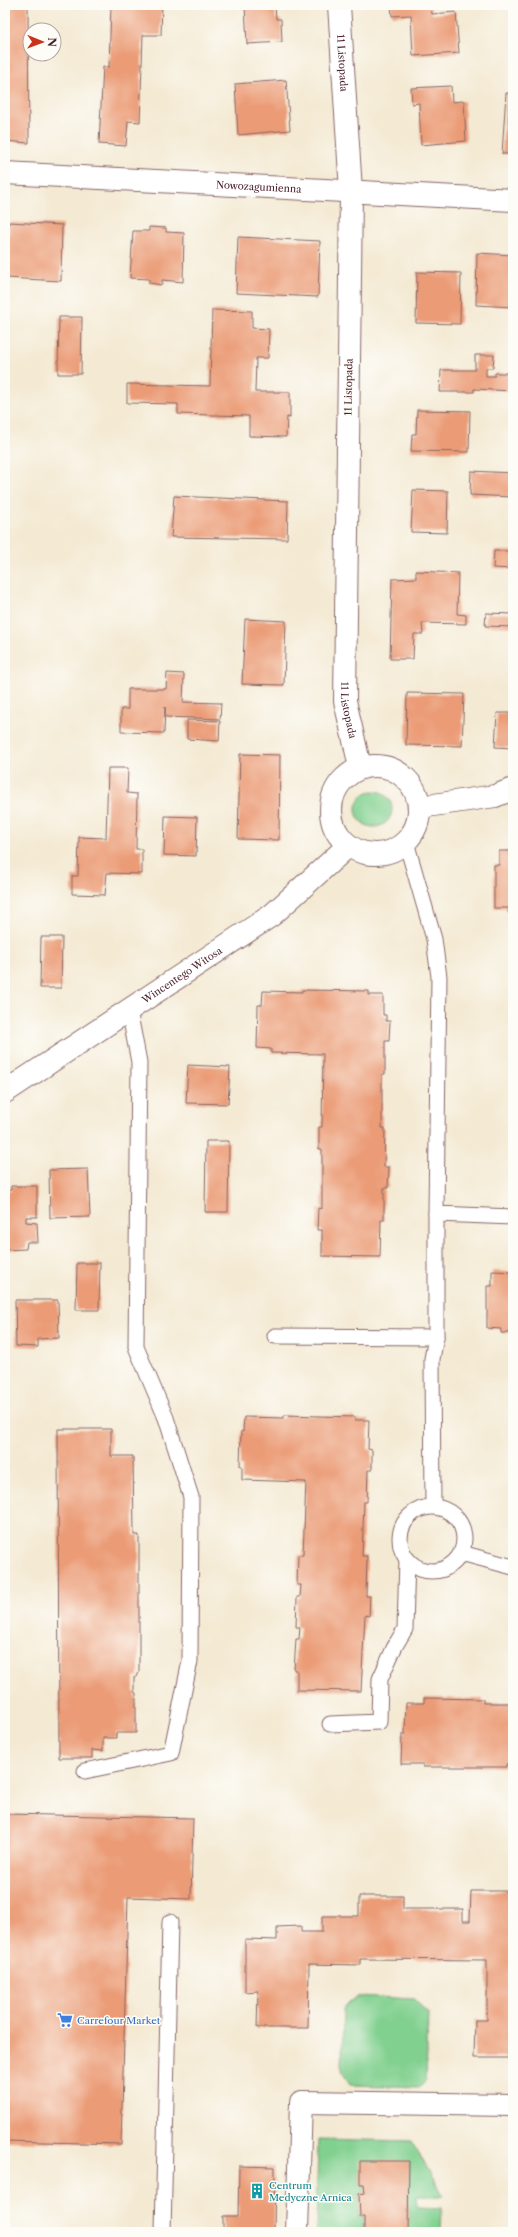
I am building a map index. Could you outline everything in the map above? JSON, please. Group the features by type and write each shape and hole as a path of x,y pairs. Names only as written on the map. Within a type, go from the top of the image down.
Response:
{"street":[{"name":"11 Listopada","path":"339,5 350,191 345,701 360,767"},
{"name":"Nowozagumienna","path":"5,173 513,200"},
{"path":"360,767 392,768 411,784 420,807 417,826 406,842 389,852 370,855 348,846 334,828 330,802 343,778 360,767"},
{"path":"420,807 495,796 513,789"},
{"name":"Wincentego Witosa","path":"5,1092 272,915 348,846"},
{"path":"297,2232 301,2102 513,2105"}],"lane":[{"path":"406,842 434,939 439,977 436,1337 432,1359 434,1506"},
{"path":"85,1771 171,1753 190,1661 191,1497 166,1418 136,1347 139,1062 129,1010"},
{"path":"436,1214 513,1217"},
{"path":"275,1336 436,1337"},
{"path":"434,1506 444,1508 453,1514 460,1522 464,1532 464,1543 461,1553 454,1562 446,1568 436,1571 425,1570 407,1559 401,1550 400,1540 406,1520 414,1512 423,1508 434,1506"},
{"path":"461,1553 513,1567"},
{"path":"330,1724 379,1722 380,1679 395,1646 405,1629 407,1559"},
{"path":"162,2232 170,1922"}],"green space":[{"path":"378,791 387,796 391,802 391,816 387,822 378,827 370,827 361,822 357,816 356,805 361,796 367,792"},
{"path":"359,1996 415,1999 428,2014 426,2081 420,2087 350,2085 342,2070 343,2009 349,2002"},
{"path":"318,2139 411,2141 444,2196 417,2196 418,2207 442,2208 441,2232 408,2232 409,2162 361,2161 360,2183 364,2184 365,2193 359,2194 360,2217 364,2217 364,2232 316,2232"}],"building":[{"path":"5,5 28,5 28,22 22,22 22,62 28,62 29,143 5,141"},
{"path":"111,5 162,5 161,35 143,35 140,122 128,121 126,146 99,144 103,67 109,67"},
{"path":"245,5 275,5 276,19 281,19 282,42 247,44"},
{"path":"391,5 431,5 432,14 456,12 459,53 413,56 411,15 392,16"},
{"path":"286,80 290,130 238,135 235,84"},
{"path":"451,86 452,102 464,101 466,141 421,145 419,103 412,104 411,88"},
{"path":"506,93 513,94 513,154 502,154"},
{"path":"9,222 62,225 61,281 6,278"},
{"path":"149,227 166,228 166,232 184,233 183,282 162,280 162,285 149,283 149,279 130,278 133,231 149,231"},
{"path":"238,237 320,241 318,297 236,293"},
{"path":"477,253 513,255 513,307 476,305"},
{"path":"417,272 461,273 460,324 416,323"},
{"path":"212,310 252,311 252,328 269,329 268,358 256,358 255,392 290,392 290,418 287,417 286,437 249,436 249,416 178,414 178,404 127,403 127,384 210,386"},
{"path":"59,317 82,317 81,374 58,374"},
{"path":"475,355 494,355 493,368 486,368 486,376 495,376 495,373 513,373 513,391 474,389 474,392 440,392 441,370 475,370"},
{"path":"417,410 470,411 469,452 411,451 412,434 416,434"},
{"path":"471,471 513,473 513,497 470,495"},
{"path":"413,490 448,491 447,533 411,532"},
{"path":"174,496 288,501 287,539 171,537"},
{"path":"494,551 513,551 513,569 493,568"},
{"path":"416,571 458,573 457,614 466,615 466,624 422,623 423,634 414,634 413,659 390,659 392,579 416,578"},
{"path":"486,613 513,614 513,627 485,626"},
{"path":"245,619 286,621 284,685 242,684"},
{"path":"167,673 184,674 183,702 221,703 220,719 166,717 165,707 164,733 121,732 121,709 128,709 128,689 166,689"},
{"path":"407,693 464,694 462,746 406,745"},
{"path":"497,713 513,713 513,748 495,747"},
{"path":"187,720 220,721 219,741 187,739"},
{"path":"240,754 280,755 279,840 238,839"},
{"path":"108,768 128,768 127,793 137,794 136,849 142,849 142,874 107,873 105,895 72,894 72,876 78,876 79,837 106,838"},
{"path":"165,816 197,817 196,856 164,855"},
{"path":"499,851 513,851 513,913 508,913 509,908 494,908 494,865 499,865"},
{"path":"41,937 62,937 61,988 40,988"},
{"path":"302,990 369,991 369,995 383,995 383,1015 386,1015 386,1021 390,1021 389,1041 385,1041 385,1074 382,1074 382,1128 385,1128 384,1167 389,1167 388,1188 384,1188 384,1220 381,1220 380,1257 322,1256 322,1230 317,1230 318,1208 322,1209 322,1149 319,1149 319,1127 322,1127 323,1054 271,1053 271,1049 257,1048 258,1005 262,1005 263,991 302,992"},
{"path":"188,1065 230,1067 228,1104 186,1103"},
{"path":"206,1141 229,1141 228,1212 205,1212"},
{"path":"88,1169 90,1217 50,1218 49,1170"},
{"path":"11,1186 37,1186 37,1217 26,1217 26,1222 37,1223 38,1242 27,1242 26,1249 5,1250 5,1191 11,1190"},
{"path":"77,1263 100,1263 99,1310 76,1310"},
{"path":"492,1271 513,1272 513,1333 501,1333 501,1329 487,1328 487,1286 492,1286"},
{"path":"15,1300 58,1300 59,1338 38,1339 38,1347 16,1346"},
{"path":"284,1415 355,1417 355,1420 369,1420 368,1449 372,1450 372,1470 368,1470 367,1502 364,1502 362,1556 367,1556 366,1596 370,1596 369,1616 365,1615 361,1691 297,1690 297,1670 294,1670 296,1639 299,1639 300,1627 296,1627 297,1597 300,1597 301,1585 297,1585 298,1555 303,1555 306,1482 242,1480 242,1466 240,1466 241,1431 243,1432 244,1417 284,1418"},
{"path":"58,1429 111,1429 111,1456 133,1456 134,1535 139,1535 139,1672 137,1677 134,1677 134,1692 136,1693 136,1733 116,1733 116,1738 103,1738 103,1751 92,1750 92,1758 59,1758"},
{"path":"424,1698 483,1699 483,1703 513,1703 513,1764 506,1764 506,1767 423,1767 423,1764 401,1764 402,1734 405,1734 406,1703 424,1703"},
{"name":"Carrefour Market","path":"5,1814 193,1818 191,1899 128,1897 121,2144 5,2141"},
{"path":"471,1891 513,1891 513,2058 474,2058 475,2020 487,2020 487,1960 360,1959 360,1965 309,1964 308,2028 257,2028 258,1991 245,1992 245,1939 277,1940 277,1927 301,1926 301,1932 322,1932 322,1916 359,1916 359,1896 403,1896 403,1909 463,1909 463,1921 470,1921"},
{"path":"360,2161 409,2161 408,2232 364,2232 364,2217 360,2217 359,2194 365,2193 364,2184 360,2184"},
{"name":"Centrum Medyczne Arnica","path":"239,2166 275,2167 274,2232 223,2232 223,2216 238,2216"}],"place":[{"name":"Carrefour Market","path":"65,2020"},
{"name":"Centrum Medyczne Arnica","path":"257,2191"}]}
